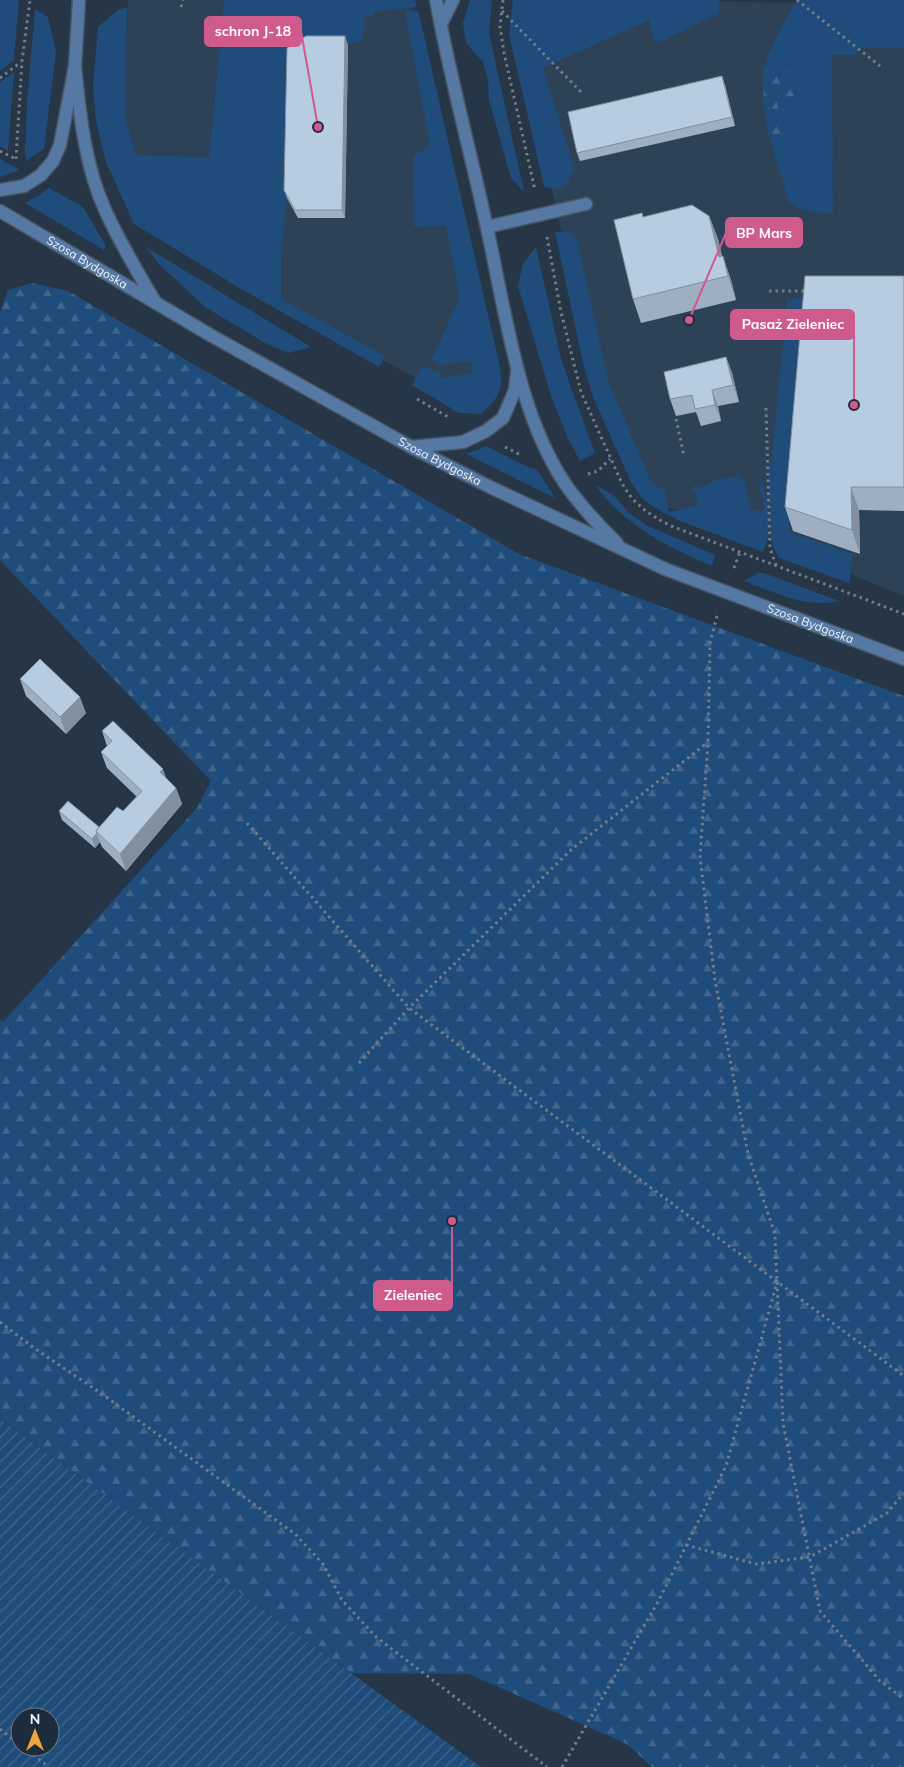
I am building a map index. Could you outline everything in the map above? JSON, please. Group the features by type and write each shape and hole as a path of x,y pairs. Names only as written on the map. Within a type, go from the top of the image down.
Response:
{"street":[{"path":"0,190 24,186 41,175 53,161 60,145 75,66 79,0"},
{"path":"436,0 517,370 539,434 570,491 624,550"},
{"path":"441,24 453,0"},
{"path":"75,66 81,127 94,180 105,212 155,302"},
{"path":"487,227 586,204"},
{"name":"Szosa Bydgoska","path":"0,211 212,336 411,447 490,487 665,569 904,659"},
{"path":"411,447 463,442 486,431 503,418 510,405 515,390 517,370"}],"path":[{"path":"0,151 16,159 22,61 30,0"},
{"path":"181,7 183,0"},
{"path":"503,0 500,26 504,53 535,192"},
{"path":"797,0 880,66"},
{"path":"502,10 582,93"},
{"path":"0,78 22,61"},
{"path":"547,237 565,330 581,392 610,459 625,489 636,504 671,526 904,614"},
{"path":"768,291 807,291"},
{"path":"416,398 449,417"},
{"path":"766,408 770,548 776,566"},
{"path":"676,420 684,456"},
{"path":"502,445 523,455"},
{"path":"587,474 598,471 610,459"},
{"path":"732,575 740,552"},
{"path":"719,610 710,643 708,743 700,857 713,961 748,1154 775,1234 783,1423 820,1610 880,1681 904,1699"},
{"path":"358,1063 409,1008 572,849 708,743"},
{"path":"247,823 409,1008 904,1376"},
{"path":"562,1767 659,1600 726,1466 778,1282"},
{"path":"0,1322 295,1534 323,1564 342,1600 376,1637 548,1767"},
{"path":"686,1545 756,1564 810,1557 887,1513 904,1493"},
{"path":"0,1730 10,1738"},
{"path":"36,1757 49,1767"}],"shaded area":[{"path":"128,0 224,0 209,157 136,155 125,116"},
{"path":"234,0 410,0 480,412 211,268"},
{"path":"576,1 904,3 904,596 775,543 661,505 598,382 521,62"}],"green space":[{"path":"0,0 19,0 14,60 0,71"},
{"path":"224,0 415,0 417,7 373,12 374,16 365,16 363,40 348,45 309,44 290,56 287,198 281,254 281,299 385,356 379,367 243,290 134,224 106,162 96,121 93,87 98,27 118,10 127,7 125,116 136,155 209,157"},
{"path":"470,0 492,0 489,33 524,192 511,178 489,100 488,80 483,62 466,43 463,23"},
{"path":"513,0 720,0 718,14 662,41 654,41 649,20 543,68 574,168 566,187 552,189 544,186 509,34"},
{"path":"797,0 904,0 904,48 858,48 857,55 832,55 833,213 810,211 789,202 765,114 763,78 766,62 776,38"},
{"path":"35,9 48,17 56,51 44,149 26,161 27,103"},
{"path":"405,10 417,11 419,14 500,367 501,383 496,399 481,414 459,413 412,385 422,366 441,373 442,378 473,373 471,361 440,365 431,360 460,298 446,226 414,227 413,156 430,146"},
{"path":"784,65 789,74 796,80 796,99 777,104 790,138 784,143 773,146 765,109 764,71"},
{"path":"14,72 8,151 0,146 0,82"},
{"path":"0,159 20,170 0,177"},
{"path":"49,188 83,207 106,246 104,250 25,203"},
{"path":"555,232 569,232 577,240 608,381 651,482 658,488 665,490 669,512 698,505 695,490 692,490 692,487 702,488 715,480 739,476 744,480 751,511 765,510 758,477 764,488 768,514 768,536 763,552 680,521 661,511 641,497 631,482 593,397 583,363"},
{"path":"146,247 311,347 288,353 267,344 205,307 160,265"},
{"path":"536,247 560,354 595,453 580,461 567,436 552,399 518,286 523,264"},
{"path":"33,283 68,291 519,554 904,696 904,1767 652,1767 627,1744 469,1674 351,1673 0,1419 0,1020 3,1022 197,808 211,781 0,560 0,313 8,290"},
{"path":"808,298 789,532 853,554 849,583 779,558 774,549 771,535 769,465 772,458 787,299"},
{"path":"486,446 537,470 555,498 466,454"},
{"path":"595,485 615,496 628,512 648,526 715,555 712,566 663,543 633,523"},
{"path":"758,573 764,573 839,601 814,603 802,601 744,581"},
{"path":"0,1419 481,1767 0,1767"}],"building":[{"path":"306,36 345,36 342,210 295,210 284,190 287,48"},
{"path":"722,76 732,117 577,153 568,112"},
{"path":"692,205 709,216 719,257 723,256 728,276 633,299 614,220 642,213 643,217"},
{"path":"805,276 904,276 904,487 851,487 852,530 785,507"},
{"path":"726,357 733,385 712,390 715,405 695,409 692,395 670,399 664,372"},
{"path":"40,659 80,697 60,717 20,679"},
{"path":"113,721 163,769 160,772 176,788 120,854 96,831 117,807 123,811 142,791 101,752 112,741 102,731"},
{"path":"68,801 99,827 92,839 59,811"}],"place":[{"name":"schron J-18","path":"318,127"},
{"name":"BP Mars","path":"689,320"},
{"name":"Pasaż Zieleniec","path":"854,405"},
{"name":"Zieleniec","path":"452,1221"}]}
